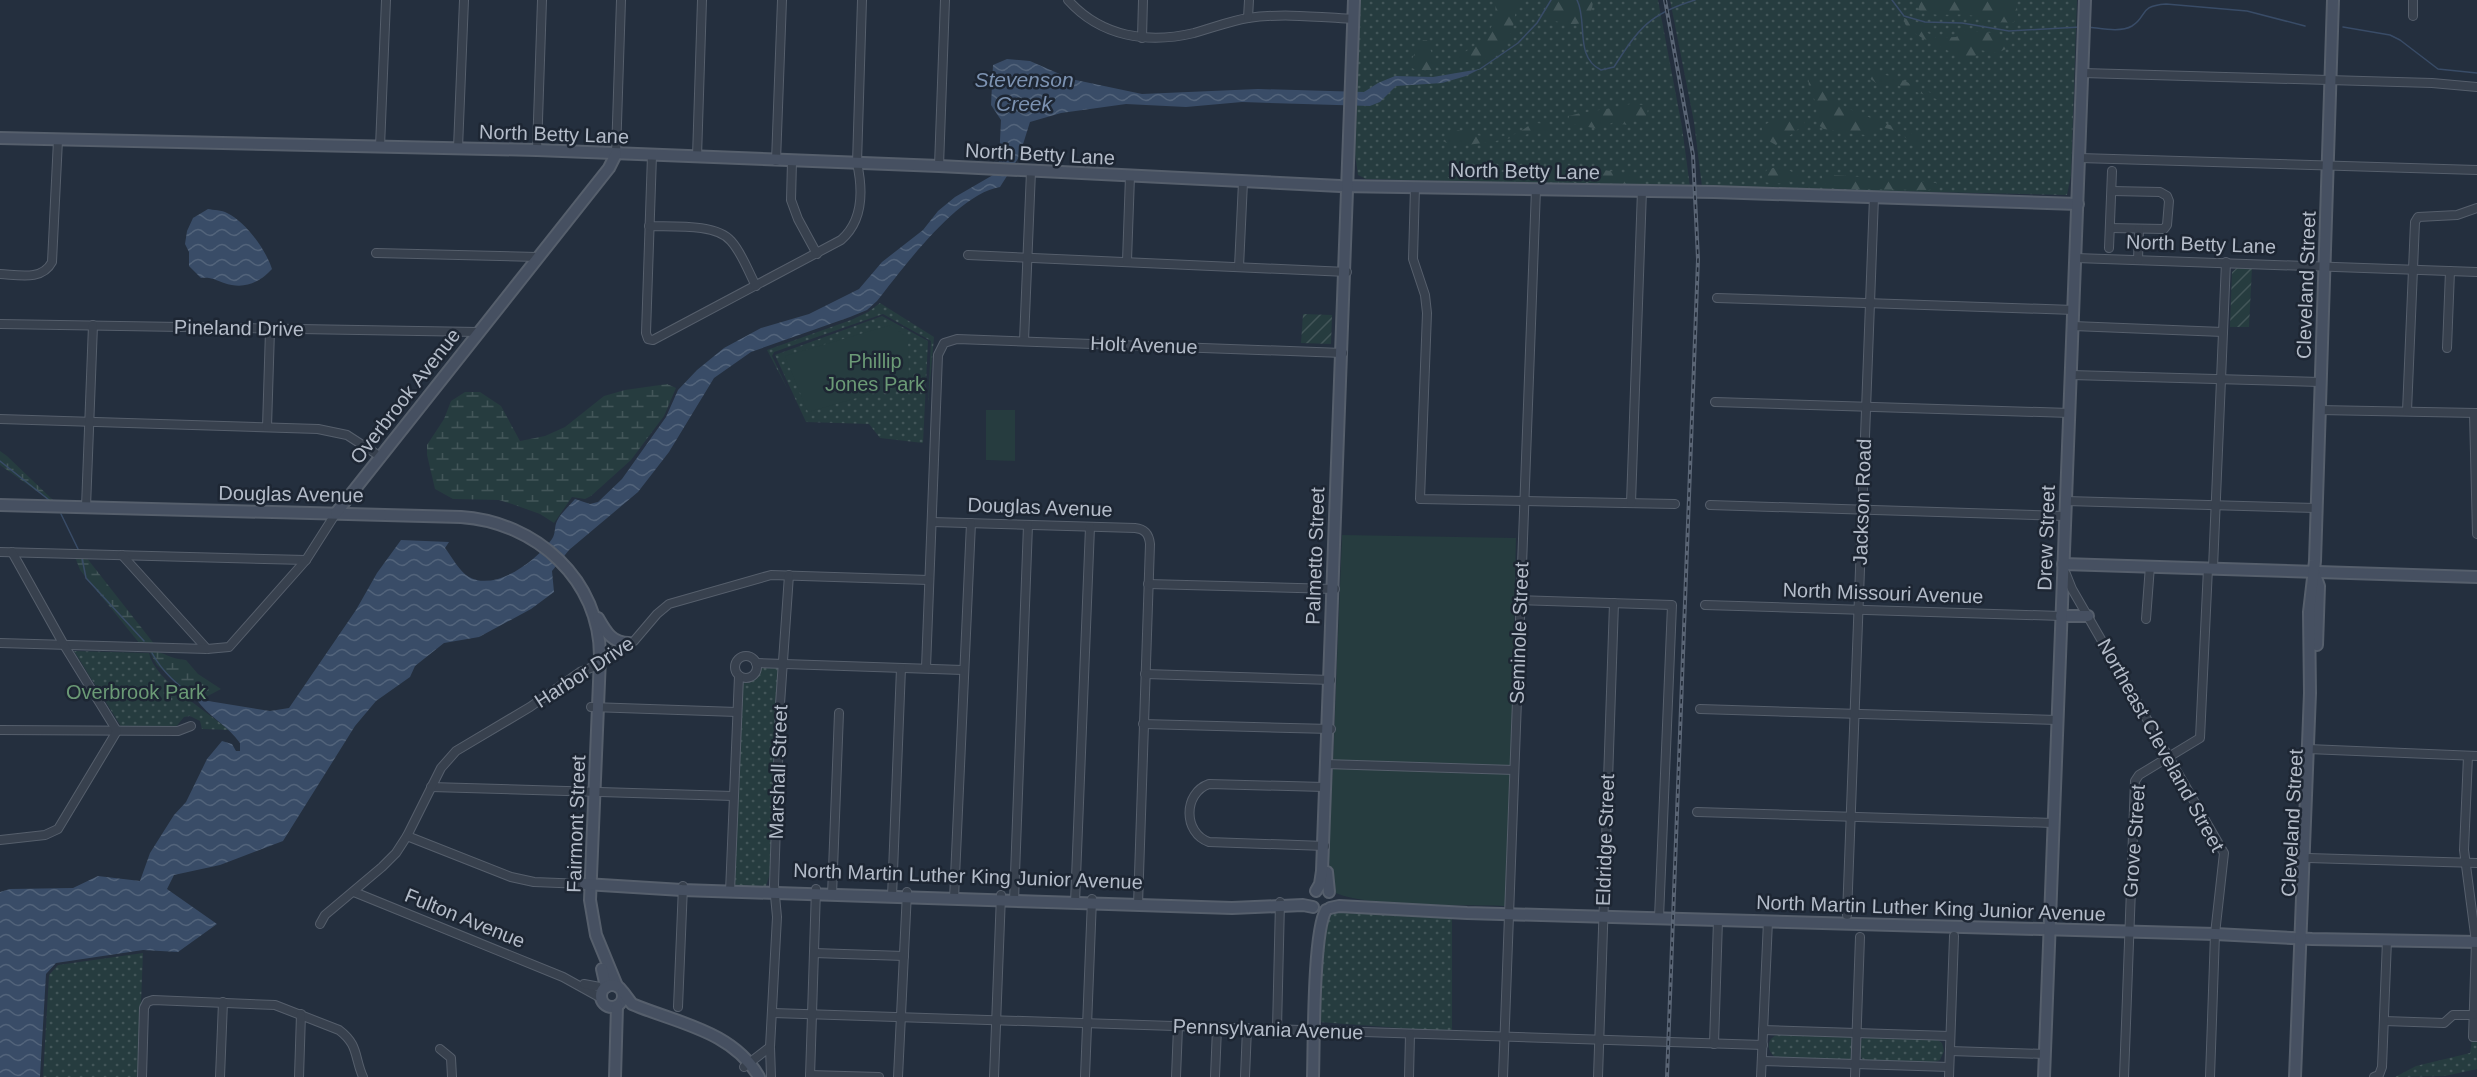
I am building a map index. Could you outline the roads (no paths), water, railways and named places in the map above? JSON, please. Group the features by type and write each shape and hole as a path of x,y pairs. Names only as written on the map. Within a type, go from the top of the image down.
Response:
{"street":[{"path":"380,147 386,0"},
{"path":"458,148 464,0"},
{"path":"537,150 542,0"},
{"path":"616,154 621,0"},
{"path":"697,157 702,0"},
{"path":"776,161 782,0"},
{"path":"652,155 646,326 648,339 661,337 817,254 851,232 858,220 860,176 857,163 862,0"},
{"path":"939,166 945,0"},
{"path":"1068,0 1080,12 1107,29 1142,38 1180,36 1248,18 1281,16 1354,19"},
{"path":"1142,38 1143,0"},
{"path":"1248,18 1249,0"},
{"name":"Palmetto Street","path":"1314,892 1321,879 1324,846 1354,0"},
{"name":"Drew Street","path":"2044,1077 2085,0"},
{"name":"Cleveland Street","path":"2302,938 2308,858 2311,749 2309,612 2314,571 2333,0"},
{"path":"2413,0 2413,16"},
{"path":"2083,73 2432,83 2477,87"},
{"name":"North Betty Lane","path":"0,138 537,150 939,166 1348,186 1642,190 2078,204"},
{"path":"0,274 35,275 45,271 52,261 58,140"},
{"name":"Overbrook Avenue","path":"0,643 221,649 235,643 306,560 336,513 609,168 616,154"},
{"path":"2080,158 2477,170"},
{"path":"792,161 791,200 798,219 817,254"},
{"path":"1024,341 1031,171"},
{"path":"2109,248 2112,171"},
{"path":"1127,261 1130,176"},
{"path":"1239,267 1243,182"},
{"path":"1415,187 1413,259 1425,295 1428,313 1420,499 1675,504"},
{"name":"Seminole Street","path":"1503,1077 1536,189"},
{"path":"1631,503 1642,190"},
{"path":"2110,228 2161,229 2166,227 2169,201 2167,196 2160,192 2112,191"},
{"name":"Jackson Road","path":"1847,915 1874,197"},
{"path":"2407,411 2415,222 2418,217 2457,215 2477,208"},
{"path":"649,226 704,229 723,233 735,246 756,286"},
{"path":"2138,260 2139,229"},
{"path":"376,253 537,257"},
{"path":"968,255 1345,272"},
{"name":"North Betty Lane","path":"2076,258 2477,272"},
{"name":"Grove Street","path":"2124,1077 2135,781 2139,775 2197,741 2201,735 2210,568 2216,505 2226,262"},
{"path":"2447,348 2450,271"},
{"path":"1717,298 2074,310"},
{"name":"Pineland Drive","path":"0,324 478,332"},
{"path":"86,507 93,325"},
{"path":"2073,326 2223,332"},
{"path":"267,427 270,330"},
{"name":"Holt Avenue","path":"932,522 938,356 944,343 957,339 1343,353"},
{"path":"2071,375 2320,382"},
{"path":"1715,402 2070,413"},
{"path":"2319,410 2476,413 2475,517 2477,534"},
{"path":"0,419 334,431 362,443 381,457"},
{"path":"2066,501 2316,508"},
{"name":"Douglas Avenue","path":"0,505 474,518 510,527 537,542 566,569 582,588 592,608 597,628 596,662"},
{"path":"1710,505 2065,516"},
{"path":"926,668 932,522"},
{"name":"Douglas Avenue","path":"932,522 1138,528 1146,532 1150,544 1148,584"},
{"path":"954,896 971,523"},
{"path":"1014,898 1028,525"},
{"path":"1075,900 1090,527"},
{"path":"0,552 306,560"},
{"path":"12,552 64,645 117,731"},
{"path":"122,555 207,649"},
{"path":"2063,564 2477,577"},
{"name":"Northeast Cleveland Street","path":"2063,564 2067,578 2088,616 2224,853 2215,934 2210,1077"},
{"path":"2146,620 2150,566"},
{"name":"Douglas Avenue","path":"566,569 591,627 596,662"},
{"name":"Marshall Street","path":"771,1077 777,917 774,891 789,575"},
{"name":"Harbor Drive","path":"320,924 325,915 389,860 407,836 446,761 463,746 530,707 580,672 641,635 661,610 674,602 734,587 763,576 929,580"},
{"path":"1138,902 1148,584 1334,588"},
{"path":"1520,600 1672,605 1659,918"},
{"name":"Eldridge Street","path":"1598,1077 1614,603"},
{"name":"North Missouri Avenue","path":"1705,606 2061,616"},
{"path":"592,608 609,637 629,643"},
{"path":"2061,616 2088,616"},
{"path":"730,889 739,676 735,666 741,657 748,656 756,663 963,670"},
{"name":"Fairmont Street","path":"596,662 587,884 593,924 611,976 616,1052 615,1077"},
{"path":"739,676 746,678 753,676 756,663"},
{"path":"892,894 902,668"},
{"path":"1145,674 1331,680"},
{"path":"595,707 737,712"},
{"path":"1700,709 2057,720"},
{"path":"832,892 839,713"},
{"path":"1143,724 1329,729"},
{"path":"0,730 178,731 190,726"},
{"path":"0,840 45,835 58,829 117,731"},
{"path":"2311,749 2477,756"},
{"name":"Cleveland Street","path":"2301,1077 2302,938 2311,749"},
{"path":"2468,756 2464,850 2476,942 2473,1015 2475,1037"},
{"path":"1327,764 1514,770"},
{"name":"Palmetto Street","path":"1327,764 1324,787 1324,846 1330,893"},
{"path":"1324,787 1209,784 1201,787 1194,795 1190,814 1194,831 1209,842 1324,846"},
{"path":"431,787 733,796"},
{"path":"1697,812 2053,823"},
{"name":"North Martin Luther King Junior Avenue","path":"407,836 498,873 525,881 631,888 1280,904 1321,909 1339,906 1406,911 1538,910 1556,914 1659,918 2476,942"},
{"path":"2308,858 2477,863"},
{"path":"678,1007 683,888"},
{"path":"1322,889 1330,893 1333,902 1321,909 1311,900 1314,892 1322,889"},
{"name":"Fulton Avenue","path":"354,892 563,978 722,1040 759,1077"},
{"path":"816,892 810,1076 879,1077"},
{"name":"North Martin Luther King Junior Avenue","path":"1280,904 1314,892"},
{"name":"North Martin Luther King Junior Avenue","path":"1330,893 1342,900 1509,912"},
{"path":"898,1077 907,895"},
{"path":"994,1077 1001,898"},
{"path":"1085,1077 1092,901"},
{"path":"1277,1029 1280,904"},
{"path":"1313,1077 1321,909"},
{"path":"1714,1044 1718,920"},
{"path":"1761,1077 1768,921"},
{"path":"1855,1077 1860,936"},
{"path":"1949,1077 1954,936"},
{"path":"2295,1077 2302,938"},
{"path":"2374,1077 2379,1075 2382,1067 2387,940"},
{"path":"814,953 904,956"},
{"path":"142,1077 144,1008 147,1002 153,1000 275,1005 302,1014 345,1034 354,1046 363,1077"},
{"path":"220,1077 223,1002"},
{"name":"Pennsylvania Avenue","path":"773,1013 1762,1045"},
{"path":"299,1077 302,1014"},
{"path":"2384,1021 2444,1023 2453,1015 2473,1015"},
{"path":"1176,1077 1178,1027"},
{"path":"1215,1077 1217,1028"},
{"path":"1245,1077 1247,1028"},
{"path":"1763,1030 1950,1036"},
{"path":"1409,1077 1410,1034"},
{"path":"747,1065 771,1047"},
{"path":"440,1049 452,1058 452,1077"},
{"path":"1950,1051 2045,1054"},
{"path":"1762,1061 1949,1067"},
{"name":"Fulton Avenue","path":"747,1065 751,1077"}],"water":[{"path":"1007,59 1030,61 1071,79 1142,94 1258,89 1364,92 1395,76 1433,77 1480,69 1442,83 1396,86 1380,102 1370,106 1242,102 1186,107 1126,104 1061,113 1030,122 1019,157 1000,187 983,193 966,203 949,217 867,310 751,352 714,378 669,452 638,492 569,550 552,571 554,592 531,609 479,637 444,643 415,666 410,677 376,701 355,726 283,841 220,865 174,875 167,889 217,924 178,952 143,950 56,963 46,974 40,1077 0,1077 0,892 10,889 73,888 98,876 140,881 150,853 174,815 186,802 207,759 222,741 232,744 236,751 240,751 240,743 235,737 196,699 270,711 289,708 401,540 449,542 445,548 459,568 469,577 480,581 503,577 515,572 536,556 552,539 556,523 575,499 590,504 598,502 622,479 666,417 678,390 697,370 724,348 761,328 809,314 859,289 882,262 923,230 938,211 955,197 993,175 999,161 1001,120 991,105 993,65"},
{"path":"208,209 227,213 248,230 260,245 269,262 272,269 267,274 251,284 238,286 211,278 201,278 189,266 189,252 185,244 187,231 193,218"}],"waterway":[{"name":"Stevenson Creek","path":"1480,69 1518,43 1537,23 1551,0"},
{"name":"Stevenson Creek","path":"1577,0 1582,18 1584,48 1587,57 1601,70 1614,67 1638,32 1656,17 1679,5 1695,0"},
{"name":"Stevenson Creek","path":"1892,0 1904,16 1925,22 1962,23 2009,31 2080,27"},
{"name":"Stevenson Creek","path":"2088,27 2110,30 2127,28 2137,22 2147,9 2166,4 2247,11 2305,26"},
{"name":"Stevenson Creek","path":"2343,27 2390,35 2438,69 2477,73"},
{"path":"0,461 49,500"},
{"path":"61,514 79,551"},
{"path":"82,558 86,578 144,641"},
{"path":"152,653 166,673 196,699"}],"railway":[{"path":"1665,0 1693,155 1698,259 1667,1077"}],"park label":[{"name":"Phillip Jones Park","path":"875,372"},
{"name":"Overbrook Park","path":"136,692"}]}
